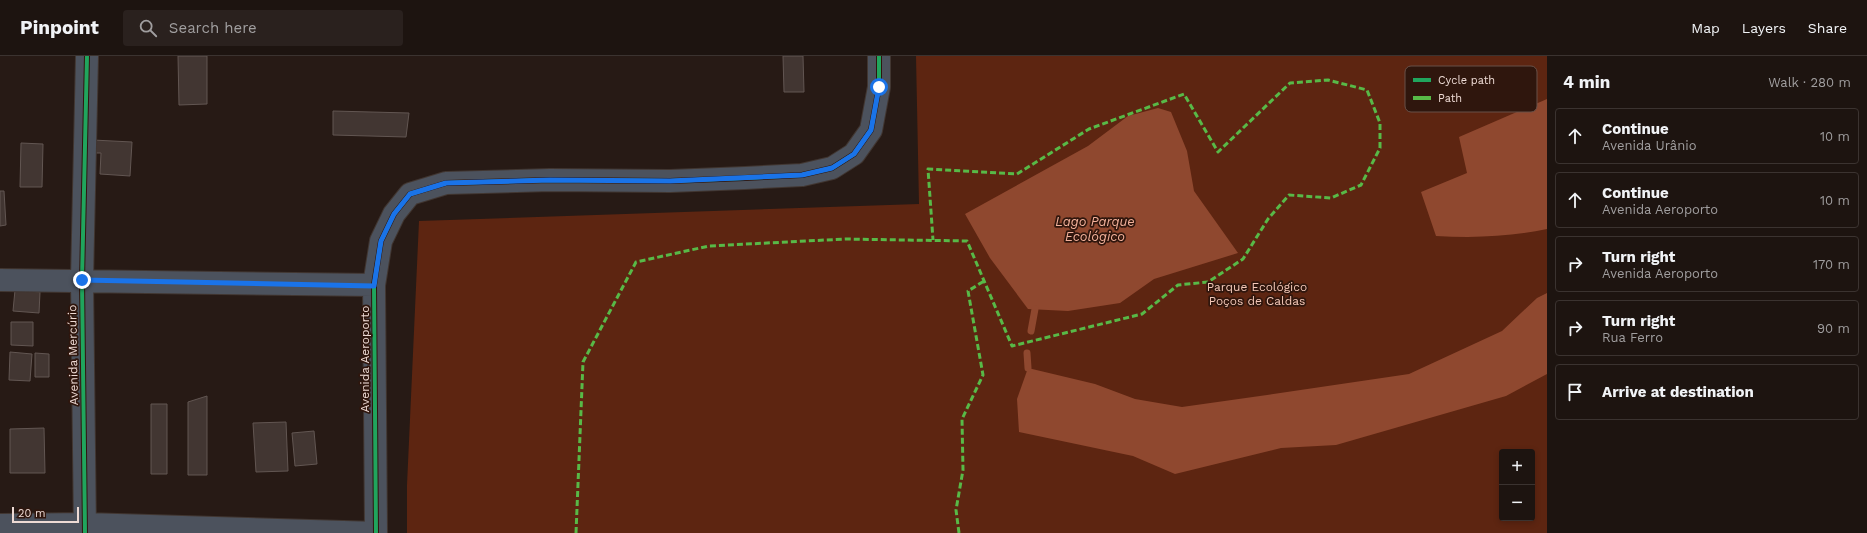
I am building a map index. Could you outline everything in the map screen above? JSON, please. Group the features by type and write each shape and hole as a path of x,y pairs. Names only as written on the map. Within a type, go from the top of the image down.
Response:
{"street":[{"name":"Avenida Mercúrio","path":"85,529 82,280 87,56"},
{"name":"Avenida Aeroporto","path":"376,533 374,286 381,241 394,214 410,194 446,183 550,180 670,181 802,175 832,168 854,154 871,130 879,87 879,56"},
{"path":"0,280 82,280 374,286"},
{"path":"0,525 85,529 376,533"}],"green space":[{"name":"Parque Ecológico Poços de Caldas","path":"916,56 1547,56 1547,533 407,533 407,485 419,221 919,204"}],"water":[{"path":"1547,99 1547,229 1519,234 1492,236 1436,236 1421,192 1467,173 1459,137 1517,112 1537,112 1537,103"},
{"name":"Lago Parque Ecológico","path":"1158,108 1171,112 1187,151 1194,191 1238,253 1154,279 1120,303 1068,311 1028,309 990,258 965,214 1088,146 1128,116"},
{"path":"1547,293 1547,374 1506,396 1336,445 1281,448 1175,474 1133,456 1019,432 1017,399 1028,368 1095,384 1135,399 1182,407 1267,395 1409,374 1502,331 1537,298"}],"building":[{"path":"178,56 207,56 207,104 179,105"},
{"path":"783,56 803,56 804,92 784,92"},
{"path":"333,111 409,113 406,137 333,135"},
{"path":"93,140 132,142 130,176 100,174 101,153 93,153"},
{"path":"21,143 43,144 42,187 20,187"},
{"path":"0,191 4,191 6,225 0,226"},
{"path":"15,290 40,292 39,313 13,311"},
{"path":"11,322 33,322 33,346 11,345"},
{"path":"10,352 32,354 30,381 9,380"},
{"path":"35,353 49,354 49,377 35,377"},
{"path":"207,396 207,475 188,475 188,402"},
{"path":"151,404 167,404 167,474 151,474"},
{"path":"286,422 288,471 256,472 253,423"},
{"path":"44,428 45,473 10,473 10,429"},
{"path":"314,431 317,464 295,466 292,433"}],"waterway":[{"path":"1031,331 1035,309"},
{"path":"1027,353 1028,368"}],"marked path":[{"path":"576,533 583,362 636,262 709,246 845,239 967,241 1012,346 1142,314 1178,285 1208,282 1243,259 1268,219 1289,195 1331,198 1361,185 1380,148 1380,123 1367,90 1328,80 1290,83 1218,152 1184,94 1089,129 1017,174 928,169 933,240"},
{"path":"959,533 956,510 963,470 962,419 983,375 968,291 984,281"}],"cycle path":[{"path":"85,533 82,280 87,56"},
{"path":"376,533 374,285 381,241 394,214 410,194 446,183 550,180 670,181 802,175 832,168 854,154 871,130 879,87 879,56"}],"route":[{"path":"82,280 374,286 381,241 394,214 410,194 446,183 550,180 670,181 802,175 832,168 854,154 871,130 879,87"}]}
